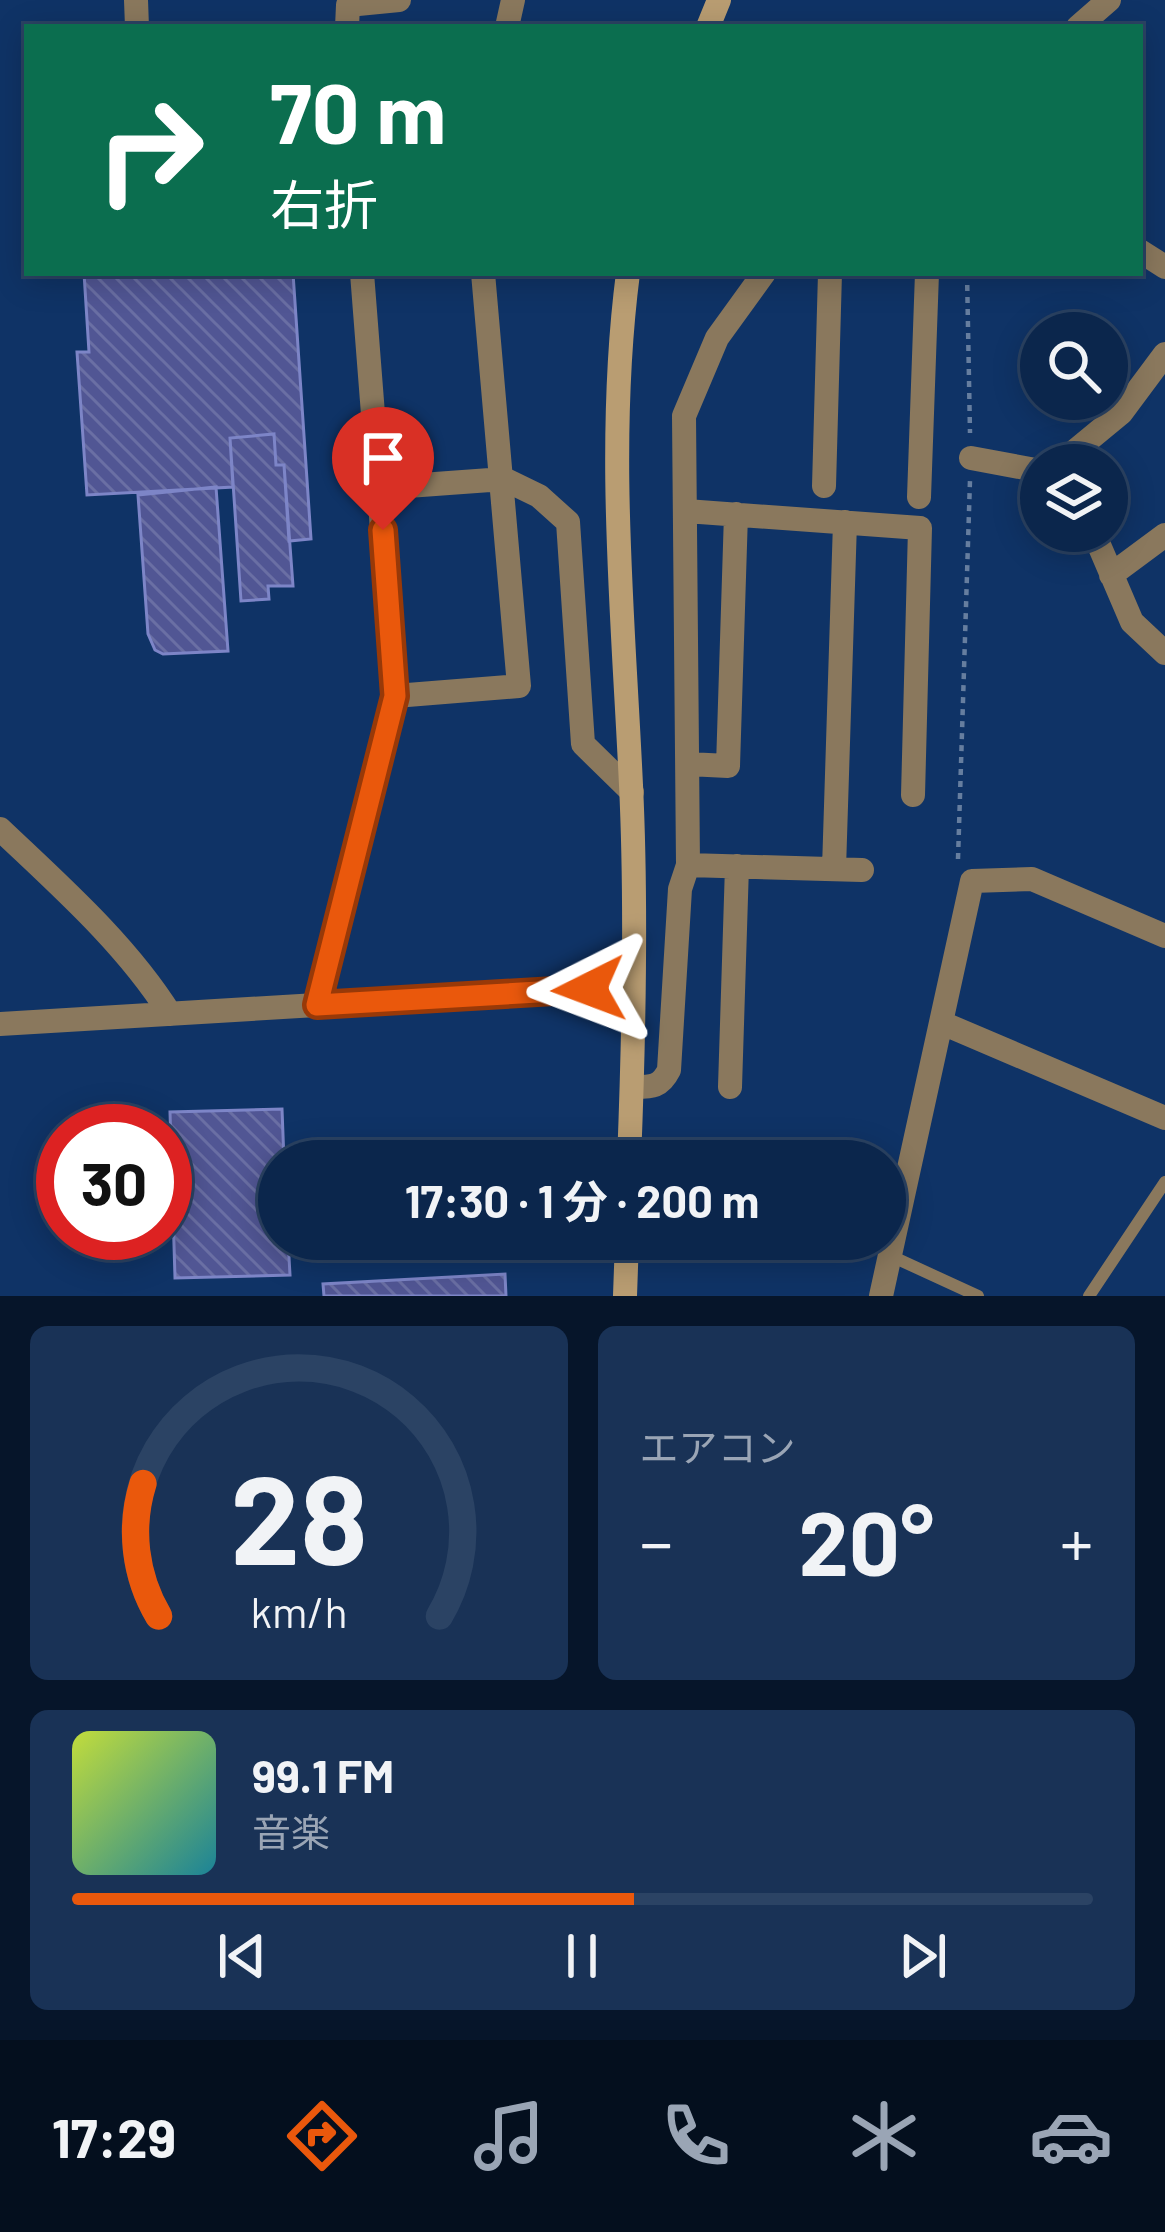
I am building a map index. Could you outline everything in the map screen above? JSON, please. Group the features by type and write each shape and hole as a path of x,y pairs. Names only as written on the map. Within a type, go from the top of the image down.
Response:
{"street":[{"path":"347,24 348,4 399,0"},
{"path":"1081,24 1109,0"},
{"path":"317,1005 395,696 362,276"},
{"path":"395,696 519,686 483,276"},
{"path":"628,276 617,355 616,463 632,793 630,1140"},
{"path":"632,1087 656,1087 669,1070 680,890 688,865 684,416 717,338 762,276"},
{"path":"824,486 830,276"},
{"path":"919,497 926,276"},
{"path":"1083,444 1121,413 1165,354"},
{"path":"971,458 1020,467"},
{"path":"380,488 504,478 539,496 568,522 583,744 632,793"},
{"path":"686,511 920,528 913,795"},
{"path":"688,764 728,766 736,514"},
{"path":"834,869 845,522"},
{"path":"1111,575 1165,535"},
{"path":"1102,552 1132,622 1165,652"},
{"path":"0,829 81,908 152,986 170,1014"},
{"path":"688,865 862,869"},
{"path":"730,1087 737,866"},
{"path":"906,1184 972,881 1032,879 1165,936"},
{"path":"0,1024 633,986"},
{"path":"942,1023 1165,1118"},
{"path":"625,1296 626,1260"},
{"path":"881,1296 889,1260"}],"lane":[{"path":"1090,1296 1165,1182"},
{"path":"899,1260 978,1296"}],"path":[{"path":"967,276 971,458 957,870 972,881"}],"building":[{"path":"84,276 293,276 311,539 289,541 284,465 276,465 274,434 230,438 233,487 87,495 77,352 89,352"},
{"path":"274,434 276,465 284,465 293,586 268,586 269,599 241,601 230,438"},
{"path":"216,487 228,651 163,654 155,650 148,634 138,495"},
{"path":"282,1109 283,1140 258,1140 258,1260 289,1260 290,1275 175,1278 174,1260 192,1260 192,1111"},
{"path":"505,1274 506,1296 324,1296 323,1284"}],"route":[{"path":"383,530 395,696 317,1005 589,989"}]}
